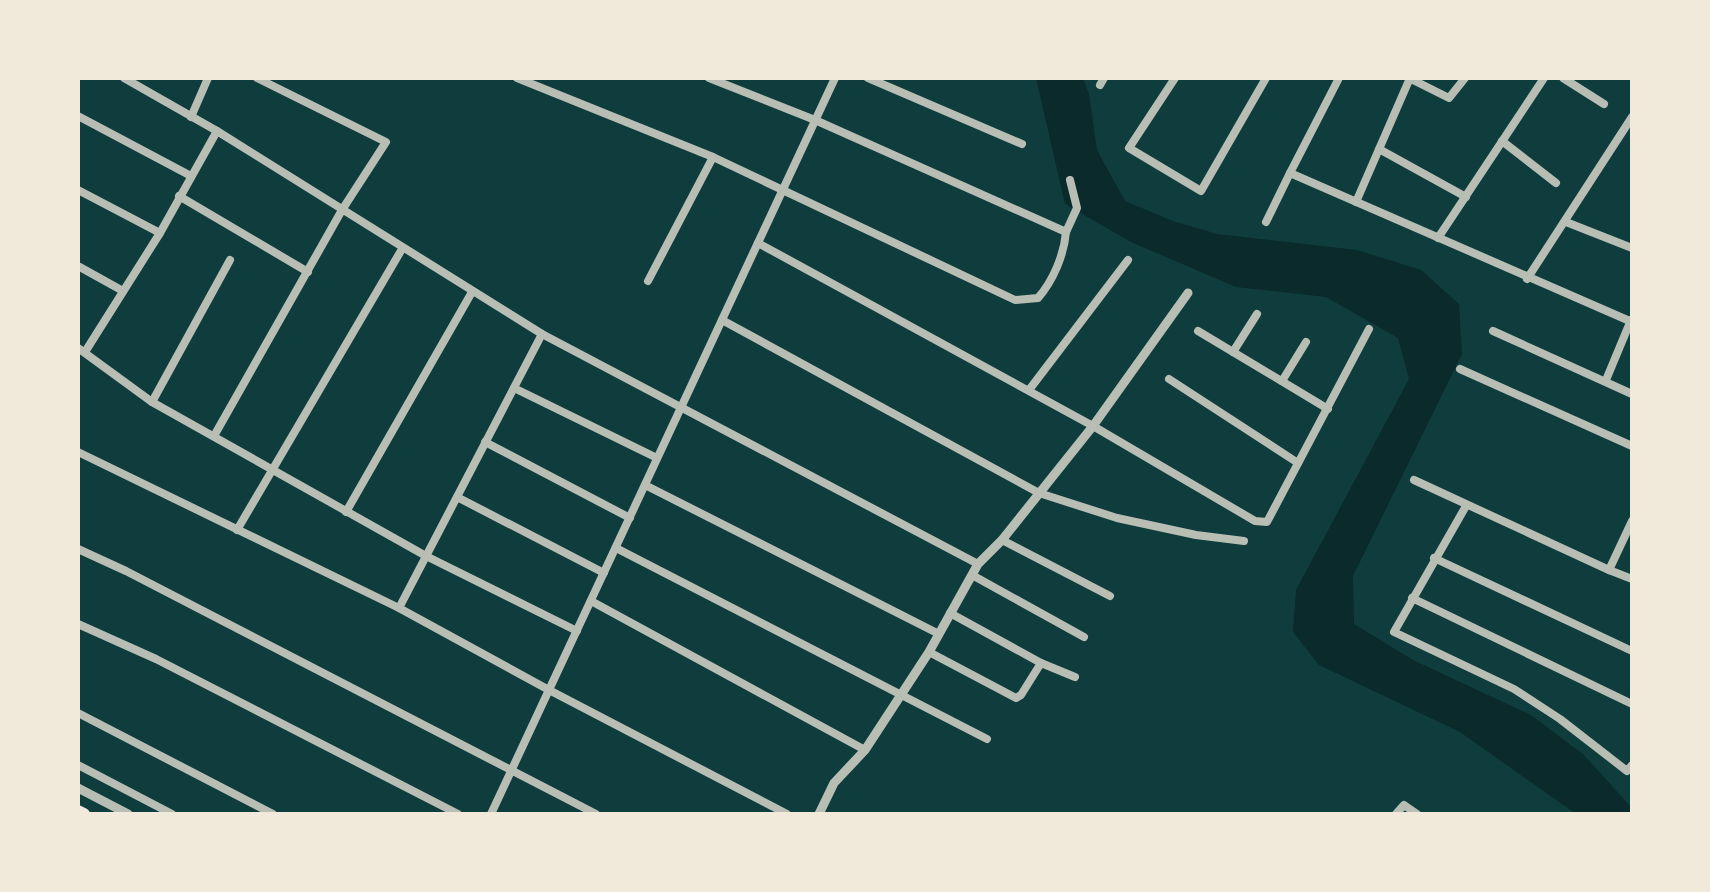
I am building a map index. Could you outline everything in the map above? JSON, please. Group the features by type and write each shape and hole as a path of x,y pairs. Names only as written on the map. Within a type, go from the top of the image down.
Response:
{"highway":[{"path":"78,811 84,814"}],"street":[{"path":"124,78 218,131 542,334 978,564"},
{"path":"191,117 208,78"},
{"path":"214,436 342,210 386,142 257,78"},
{"path":"516,78 713,157 1015,300 1038,298 1047,287 1077,208 1070,180"},
{"path":"709,78 816,120 1066,232"},
{"path":"491,814 835,78"},
{"path":"868,78 1022,144"},
{"path":"1175,78 1128,148 1201,191 1266,78"},
{"path":"1266,222 1339,78"},
{"path":"1356,202 1409,78 1448,98 1465,78"},
{"path":"1438,238 1544,78"},
{"path":"1563,78 1604,104"},
{"path":"78,116 191,176"},
{"path":"1528,279 1632,117"},
{"path":"218,131 160,233 81,350 152,402 346,512 577,631"},
{"path":"1502,141 1556,183"},
{"path":"1380,149 1466,197"},
{"path":"648,281 713,157"},
{"path":"1290,174 1528,279 1632,320 1606,380"},
{"path":"78,190 160,233"},
{"path":"180,196 308,272"},
{"path":"1566,222 1632,248"},
{"path":"758,242 1093,426 1255,522 1267,522 1369,330"},
{"path":"238,530 402,248"},
{"path":"152,402 230,260"},
{"path":"1029,390 1128,260"},
{"path":"78,266 123,291"},
{"path":"346,512 472,292"},
{"path":"819,814 834,783 865,750 929,652 978,564 1002,540 1093,426 1188,292"},
{"path":"1233,352 1257,314"},
{"path":"722,320 1039,493 1117,518 1196,536 1244,542"},
{"path":"1198,331 1328,409"},
{"path":"1493,331 1632,394"},
{"path":"399,608 542,334"},
{"path":"1282,381 1306,342"},
{"path":"1460,369 1632,446"},
{"path":"1170,380 1298,463"},
{"path":"514,388 658,458"},
{"path":"486,442 630,518"},
{"path":"78,452 399,608 788,814"},
{"path":"1414,480 1632,580"},
{"path":"645,484 938,634"},
{"path":"456,497 604,573"},
{"path":"1466,506 1394,632 1514,690 1627,771 1632,765"},
{"path":"1609,570 1632,522"},
{"path":"1002,540 1110,596"},
{"path":"616,548 987,740"},
{"path":"78,550 126,571 596,814"},
{"path":"1434,558 1632,651"},
{"path":"972,574 1084,637"},
{"path":"1412,598 1632,704"},
{"path":"591,601 865,750"},
{"path":"950,614 1075,677"},
{"path":"78,624 458,814"},
{"path":"929,652 1016,698 1041,663"},
{"path":"78,716 273,814"},
{"path":"78,765 172,814"},
{"path":"78,788 128,814"},
{"path":"1396,814 1404,805 1417,814"}],"water":[{"path":"1036,78 1083,78 1097,150 1125,201 1217,234 1357,250 1421,270 1459,304 1462,354 1353,576 1354,624 1413,660 1531,715 1584,755 1632,808 1632,814 1576,814 1460,732 1319,665 1293,632 1296,590 1409,379 1398,338 1326,297 1236,287 1131,242 1065,204"}]}
